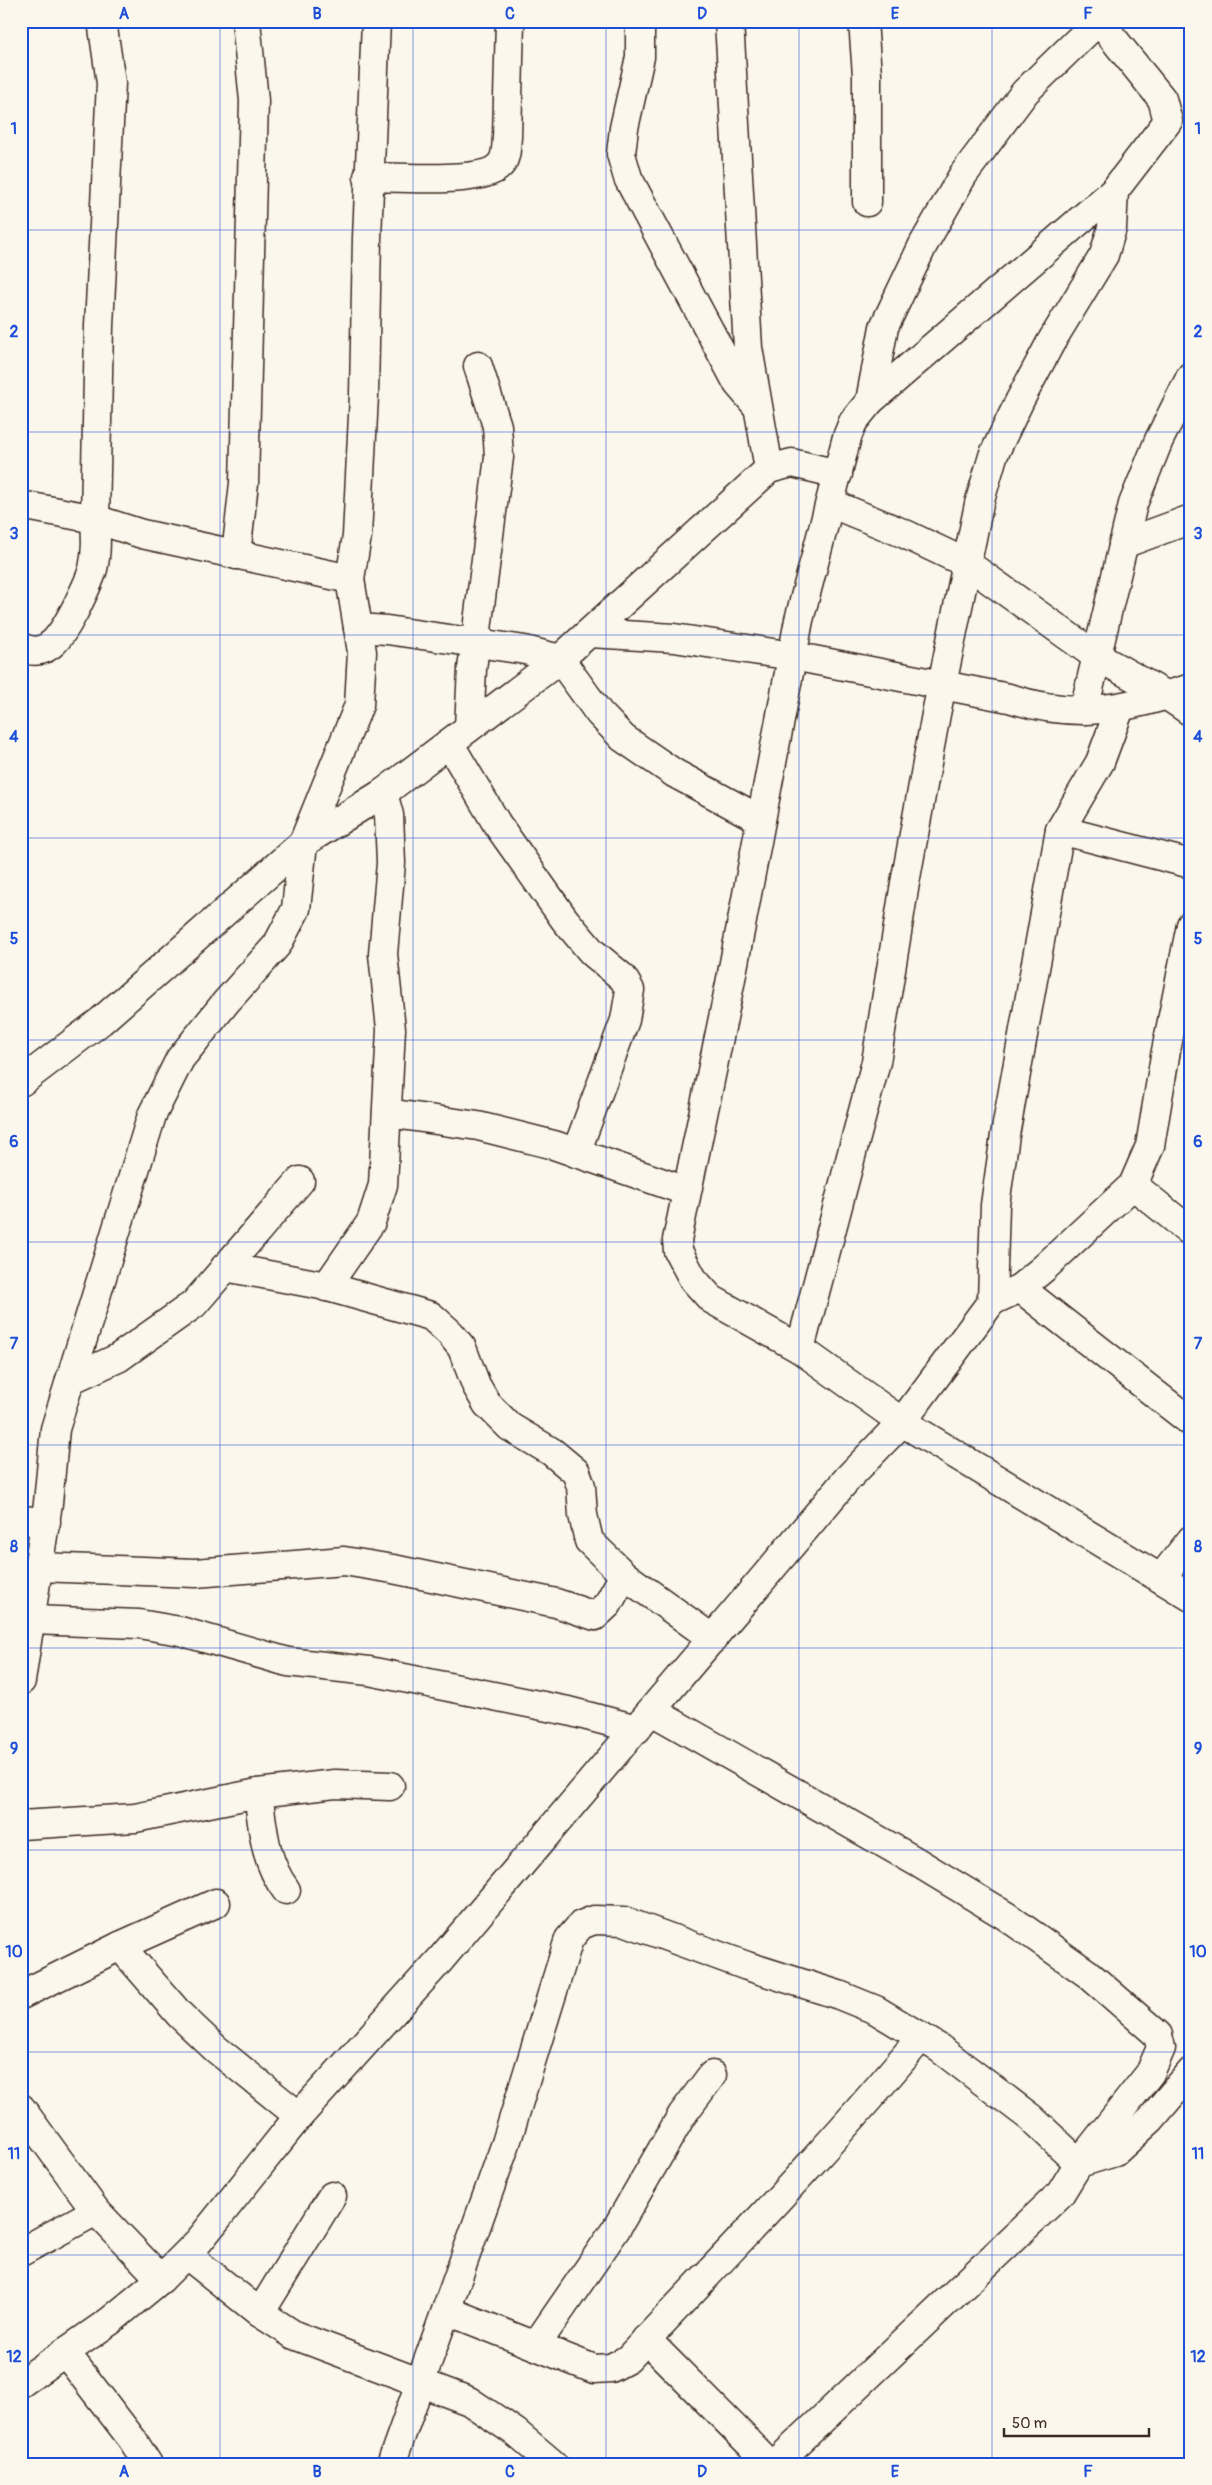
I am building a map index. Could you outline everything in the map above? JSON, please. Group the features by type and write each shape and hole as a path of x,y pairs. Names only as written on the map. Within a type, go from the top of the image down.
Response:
{"street":[{"path":"21,647 33,652 42,650 63,632 86,587 97,545 95,519 99,326 111,83 102,21"},
{"path":"236,555 244,483 254,101 246,21"},
{"path":"21,1681 39,1567 34,1521 55,1429 152,1115 180,1059 226,1002 277,945 296,909 303,843 359,705 362,652 350,579 357,536 364,395 368,177 376,21"},
{"path":"368,177 443,178 478,176 499,167 505,156 508,137 510,21"},
{"path":"640,21 640,57 624,128 621,154 628,178 738,384 758,408"},
{"path":"729,21 748,348 769,469"},
{"path":"863,21 867,75 867,202"},
{"path":"870,401 884,327 923,245 963,175 1024,92 1099,21 1162,99 1168,121 1114,190 870,401 853,422 847,437 799,620 730,984 677,1240 678,1251 693,1279 711,1299 800,1349 902,1422 1191,1597"},
{"path":"800,1349 876,1062 906,874 979,504 993,456 1051,342 1104,255 1112,228 1114,190"},
{"path":"478,366 497,426 499,457 476,643 459,735 496,824 565,920 592,952 623,978 630,990 625,1020 576,1152"},
{"path":"1084,710 1132,504 1159,440 1191,376"},
{"path":"21,1082 101,1021 303,843 383,793 560,659 769,469 792,463 838,474"},
{"path":"830,503 905,534 966,563 1096,656 1179,691 1191,712"},
{"path":"21,505 95,519 142,534 350,579"},
{"path":"1123,544 1191,519"},
{"path":"358,628 387,630 525,650 560,659 599,713 623,738 674,773 761,820"},
{"path":"590,633 674,638 793,656 1009,698 1038,707 1099,711 1120,708 1179,691"},
{"path":"992,1301 995,1205 1005,1135 1060,830 1100,762 1120,708"},
{"path":"326,1287 371,1222 383,1185 391,1029 383,954 391,862 389,815 383,793"},
{"path":"1060,830 1191,864"},
{"path":"21,2383 110,2321 187,2255 298,2116 441,1959 848,1478 902,1422 992,1301 1020,1288 1133,1185 1150,1146 1165,1056 1191,925"},
{"path":"387,1113 478,1126 576,1152 686,1191"},
{"path":"70,1380 118,1358 194,1304 300,1181"},
{"path":"1133,1185 1191,1232"},
{"path":"226,1267 326,1287 431,1316 450,1333 462,1348 476,1385 486,1404 510,1427 552,1452 576,1472 582,1486 582,1515 589,1541 624,1575 713,1638"},
{"path":"1020,1288 1191,1422"},
{"path":"1161,1578 1191,1540"},
{"path":"39,1567 195,1573 344,1561 393,1568 556,1603 595,1616 608,1604 624,1575"},
{"path":"31,1620 139,1624 180,1631 288,1662 369,1671 568,1711 644,1720 917,1862 1006,1916 1088,1974 1158,2035 1161,2048 1150,2073 1079,2163 1060,2194 775,2464"},
{"path":"21,1825 135,1818 258,1793 334,1784 390,1786"},
{"path":"258,1793 267,1855 276,1877 286,1890"},
{"path":"21,1995 120,1946 216,1903"},
{"path":"391,2464 448,2311 506,2143 569,1939 581,1925 594,1920 624,1921 747,1966 839,1995 876,2010 939,2048 1031,2118 1079,2163"},
{"path":"120,1946 180,2015 216,2049 298,2116"},
{"path":"448,2311 594,2369 611,2368 628,2359 776,2201 921,2037"},
{"path":"1079,2163 1115,2152 1151,2119 1191,2072"},
{"path":"536,2345 616,2229 682,2115 712,2075"},
{"path":"21,2108 96,2211 161,2279"},
{"path":"260,2313 332,2196"},
{"path":"21,2252 96,2211"},
{"path":"187,2255 260,2313 294,2335 353,2359 422,2382 469,2401 515,2432 553,2464"},
{"path":"646,2339 770,2464"},
{"path":"65,2352 132,2439 148,2464"}]}
